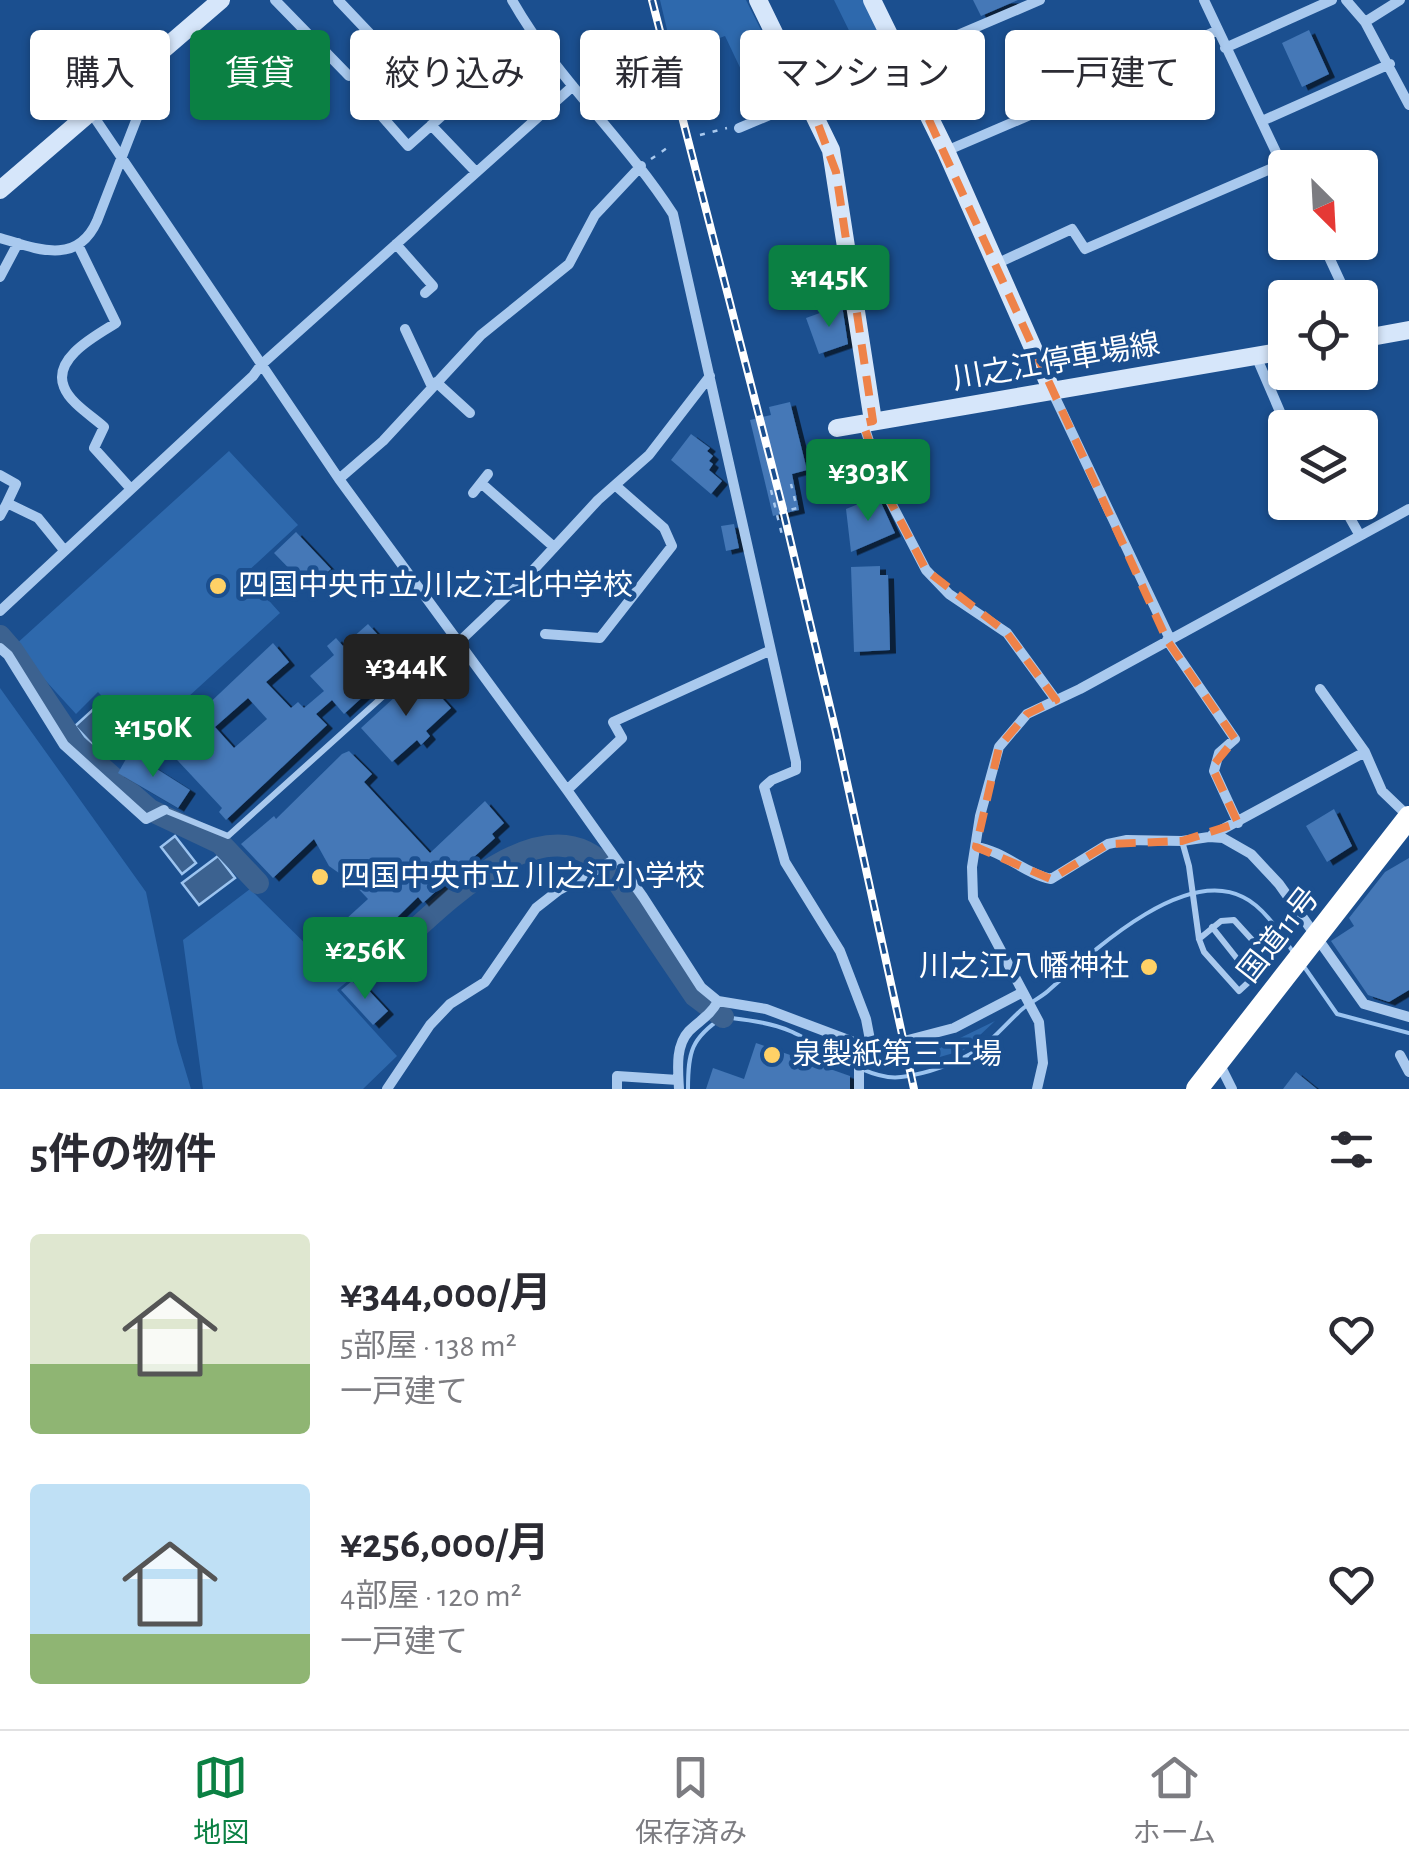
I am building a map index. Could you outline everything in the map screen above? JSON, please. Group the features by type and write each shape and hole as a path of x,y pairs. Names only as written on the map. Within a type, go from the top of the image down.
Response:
{"highway":[{"name":"国道11号","path":"1198,1089 1409,817"}],"street":[{"path":"170,41 221,0"},
{"path":"276,0 350,76"},
{"path":"338,0 366,30"},
{"path":"512,0 549,58 641,166 673,214 796,770 772,780 764,788 785,862 840,951 866,1019 859,1089"},
{"path":"758,0 774,30"},
{"path":"872,0 887,30"},
{"path":"972,30 1040,0"},
{"path":"1204,0 1276,150"},
{"path":"1225,48 1332,0"},
{"path":"1346,0 1365,22 1409,105"},
{"path":"1365,22 1400,0"},
{"path":"946,150 1094,88 1218,30"},
{"path":"1262,121 1390,64"},
{"path":"0,611 253,376 260,365 574,86"},
{"path":"0,190 80,120"},
{"path":"96,120 339,479 567,790 692,975 718,1001 766,1008 863,1048 904,1043 954,1028 1023,992"},
{"path":"0,238 50,250 78,246 92,232 136,120"},
{"path":"386,120 408,146 437,120"},
{"path":"739,128 759,120"},
{"path":"818,120 836,172 868,422 887,495 926,570 949,594 1006,633 1056,700"},
{"path":"931,120 1168,640 1235,739 1220,753 1214,771 1238,823"},
{"path":"431,125 475,171"},
{"path":"339,479 383,440 481,335 569,264 595,215 641,166"},
{"path":"996,264 1072,229 1085,249 1268,174"},
{"path":"0,277 18,243"},
{"path":"396,244 433,286 425,293"},
{"path":"78,246 116,323 66,362 61,375 63,386 104,427 94,448 131,489"},
{"path":"405,329 434,384 470,414"},
{"path":"1378,333 1409,330"},
{"name":"川之江停車場線","path":"837,428 1268,354"},
{"path":"1256,356 1279,410"},
{"path":"460,641 660,443 710,376"},
{"path":"0,475 16,484 0,516"},
{"path":"481,484 554,547"},
{"path":"545,634 600,638 672,546 664,528 616,484"},
{"path":"7,504 38,518 64,550"},
{"path":"1038,1089 1043,1063 1038,1022 970,886 980,816 999,747 1027,714 1409,509"},
{"path":"1351,520 1359,534"},
{"path":"0,648 8,654 64,746 146,819 164,810"},
{"path":"567,790 622,738 613,722 770,652"},
{"path":"1320,690 1365,752 1382,791 1409,817"},
{"path":"1210,837 1365,752"},
{"path":"976,846 1039,877 1051,879 1108,844 1157,838 1223,838 1251,854 1279,884 1364,1004 1409,1017"},
{"path":"387,1089 430,1025 450,1004 485,982 536,908 616,859"},
{"path":"616,1089 617,1076 678,1085 678,1052 686,1033 711,1014 718,1001"},
{"path":"1409,1057 1400,1055 1409,1072"},
{"path":"1218,1062 1232,1089"}],"lane":[{"path":"164,810 228,836 420,663 428,672 460,641"},
{"path":"1182,841 1199,939 1204,952 1236,990 1242,990 1266,966 1264,954 1234,920 1222,921 1199,939"},
{"path":"1212,927 1254,980"}],"path":[{"path":"700,135 717,128 739,128"},
{"path":"641,166 670,146"},
{"path":"776,513 797,508 791,484"},
{"path":"770,490 782,535"}],"highlighted area":[{"path":"902,61 1167,640 1235,739 1212,767 1238,823 1182,841 1108,844 1051,879 976,847 999,747 1027,714 1056,700 1007,633 926,570 887,495 863,423 873,421 836,172 809,100"}],"shaded area":[{"path":"660,0 746,0 761,30 740,30 740,68 725,36 720,38 720,30 667,30"},
{"path":"834,0 865,0 879,30 849,30"},
{"path":"229,451 298,525 245,574 280,613 142,739 98,692 76,714 14,646"},
{"path":"0,688 146,892 177,1042 191,1089 0,1089"},
{"path":"98,705 130,739 107,760 75,726"},
{"path":"175,836 196,863 182,874 161,847"},
{"path":"218,856 235,878 199,905 182,883"},
{"path":"250,889 328,966 349,980 337,990 397,1056 363,1089 203,1089 183,940"},
{"path":"995,1021 964,1050 919,1063 915,1052 960,1038"}],"building":[{"path":"973,0 1018,0 981,16"},
{"path":"1309,30 1329,74 1302,87 1282,43"},
{"path":"842,305 848,344 819,354 806,318"},
{"path":"790,402 807,470 792,474 799,510 773,516 750,420 771,415 769,407"},
{"path":"691,434 710,448 707,451 713,456 709,461 713,464 709,470 722,481 711,494 671,460"},
{"path":"860,440 870,471 852,477 842,446"},
{"path":"878,496 895,533 851,552 846,509"},
{"path":"734,524 739,548 726,551 721,526"},
{"path":"296,532 331,569 309,589 274,553"},
{"path":"880,566 880,575 888,575 890,650 854,652 851,567"},
{"path":"368,624 402,661 344,714 332,700 316,714 327,725 226,820 219,812 222,808 164,746 273,643 289,662 266,682 291,708 298,702 304,708 324,691 310,676 334,655 327,646 336,638 343,646","holes":["248,698 267,719 234,748 215,727"]},
{"path":"420,674 451,708 426,731 430,736 421,745 417,740 392,762 361,728"},
{"path":"349,751 372,774 364,782 430,853 485,801 504,823 492,834 495,838 423,903 418,897 382,932 378,927 353,950 334,930 368,899 329,866 314,839 273,878 241,844 274,816 276,819"},
{"path":"130,752 190,790 178,808 118,773"},
{"path":"1334,809 1352,846 1327,862 1306,826"},
{"path":"1409,858 1409,990 1389,1002 1368,995 1331,941 1354,926 1349,918 1385,872"},
{"path":"352,981 357,986 361,982 388,1011 373,1025 341,990"},
{"name":"泉製紙第三工場","path":"756,1043 850,1076 850,1089 706,1089 713,1068 744,1079"},
{"path":"1296,1072 1317,1089 1283,1089"}],"waterway":[{"path":"0,636 76,745 150,810 220,843 258,883"},
{"path":"381,961 429,916 490,869 522,853 554,846 584,851 611,872 695,996 723,1017"},
{"path":"688,1089 694,1047 704,1032 723,1017 782,1028 874,1074 911,1076 942,1067 984,1045 1112,937 1166,903 1193,893 1219,891 1251,901 1293,952"},
{"path":"1305,968 1337,1014 1409,1033"}],"railway":[{"path":"652,0 783,509"},
{"path":"784,514 914,1089"}],"place":[{"name":"四国中央市立 川之江北中学校","path":"218,586"},
{"name":"四国中央市立 川之江小学校","path":"320,877"},
{"name":"川之江八幡神社","path":"1149,967"},
{"name":"泉製紙第三工場","path":"772,1055"}]}
